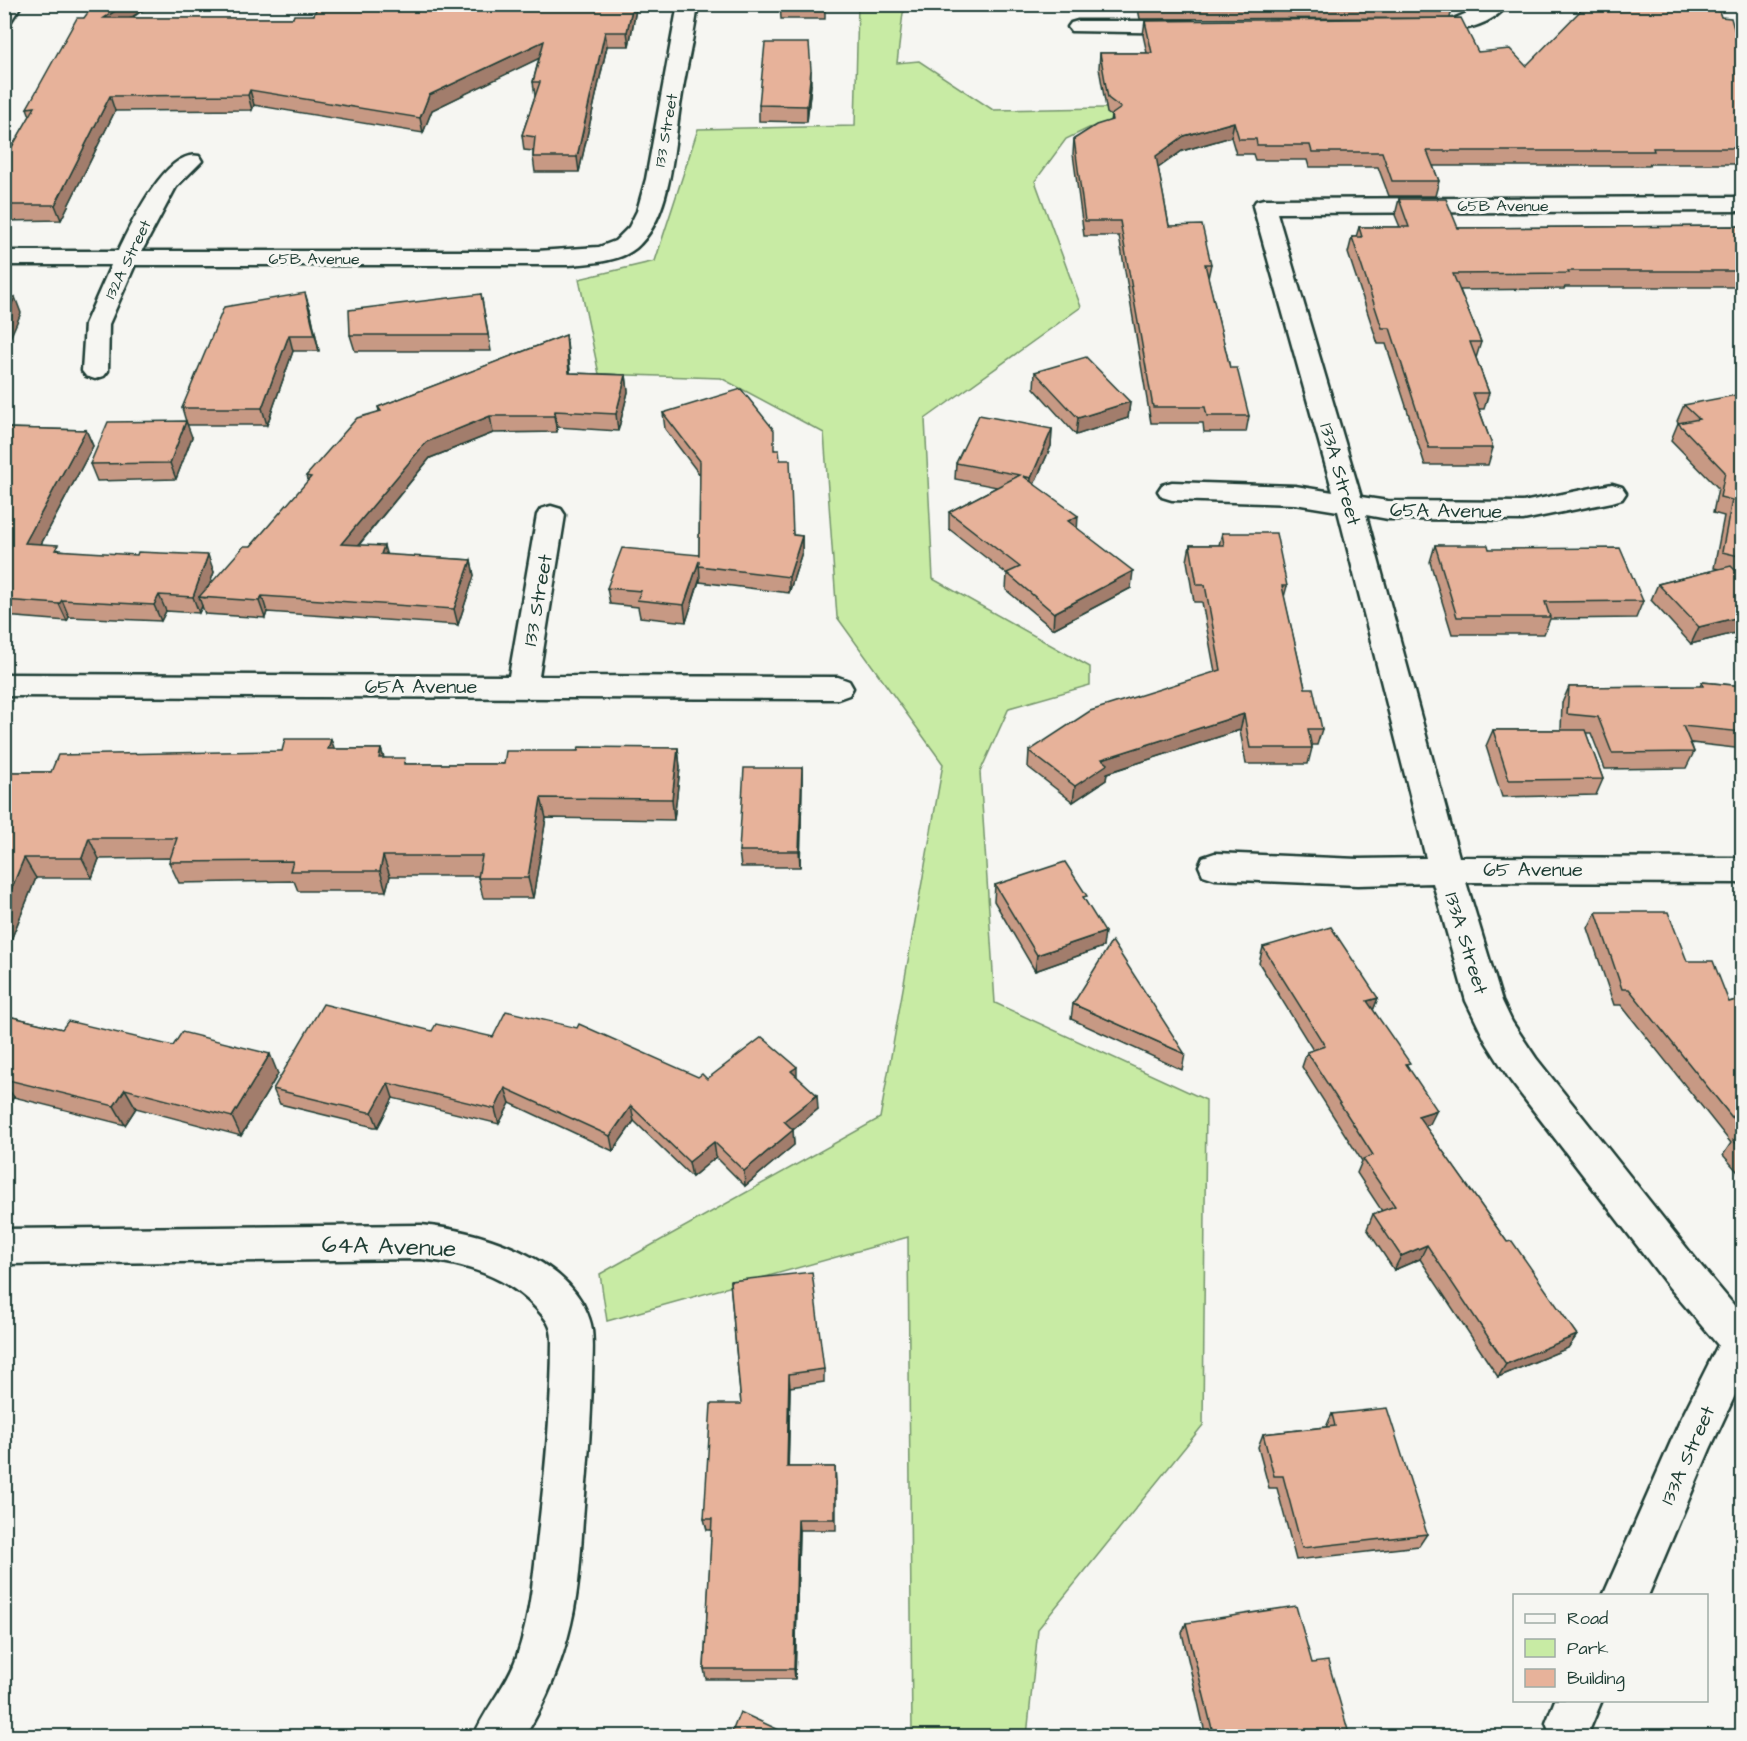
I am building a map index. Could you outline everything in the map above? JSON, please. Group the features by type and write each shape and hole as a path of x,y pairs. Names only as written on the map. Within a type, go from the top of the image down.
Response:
{"street":[{"path":"4,17 13,4"},
{"name":"133 Street","path":"622,246 637,233 646,215 659,164 671,94 685,36 688,4"},
{"path":"1396,26 1454,26 1496,9 1498,4"},
{"path":"1078,27 1207,27"},
{"name":"132A Street","path":"95,371 97,324 127,258 167,183 191,160"},
{"name":"65B Avenue","path":"1264,206 1743,204"},
{"name":"133A Street","path":"1264,206 1350,505 1446,871 1484,1001 1499,1032 1523,1069 1683,1274 1741,1343 1695,1435 1626,1594"},
{"name":"65B Avenue","path":"4,258 537,258 589,255 622,246"},
{"name":"65A Avenue","path":"1172,491 1295,495 1388,510 1523,511 1612,493"},
{"name":"133 Street","path":"522,686 551,515"},
{"name":"65A Avenue","path":"4,685 838,688"},
{"name":"65 Avenue","path":"1215,866 1358,872 1497,869 1743,870"},
{"name":"64A Avenue","path":"4,1247 444,1243 473,1249 504,1262 528,1275 551,1296 569,1318 572,1345 571,1389 553,1605 546,1639 531,1682 514,1714 496,1737"}],"green space":[{"path":"858,5 913,5 903,13 897,63 919,61 993,110 1158,107 1089,128 1066,139 1035,181 1081,307 925,419 933,579 1090,667 1090,685 1009,708 980,772 995,1003 1206,1100 1203,1425 1038,1629 1027,1736 912,1736 908,1237 607,1321 600,1274 880,1118 943,764 837,617 824,433 721,378 599,374 579,279 655,261 698,129 855,126"}],"building":[{"path":"94,4 126,4 104,18 293,18 294,15 314,15 318,4 633,4 627,32 605,32 577,157 533,157 535,137 522,135 540,82 533,82 544,41 429,95 420,118 250,90 248,95 110,96 55,205 4,205 4,161 35,107 27,108 77,18 84,18"},
{"path":"1453,4 1453,5 1141,5"},
{"path":"1587,4 1711,4 1715,10 1719,11 1721,17 1731,18 1743,60 1743,148 1653,148 1654,151 1427,151 1439,181 1392,181 1382,152 1312,152 1310,145 1257,145 1256,139 1239,139 1234,122 1184,136 1156,156 1169,226 1202,225 1211,264 1205,264 1230,368 1237,368 1249,416 1207,416 1205,407 1153,407 1120,221 1085,221 1074,139 1096,125 1112,120 1111,115 1121,108 1108,98 1100,53 1152,53 1145,21 1461,18 1478,52 1510,49 1526,66"},
{"path":"765,43 809,43 811,70 807,106 759,105"},
{"path":"1399,199 1446,199 1458,228 1743,226 1743,271 1568,271 1569,273 1453,274 1481,342 1470,342 1489,393 1473,393 1493,448 1429,448 1390,328 1382,328 1352,237 1362,237 1359,227 1409,227"},
{"path":"305,293 315,335 289,335 262,408 182,408 224,307"},
{"path":"481,294 488,335 350,335 349,310"},
{"path":"4,297 15,297 4,320"},
{"path":"566,335 569,373 626,375 616,414 555,411 554,416 490,416 426,442 341,544 384,546 381,554 471,560 454,609 262,596 259,601 199,597 244,546 251,546 311,477 306,476 357,418 381,411 378,407"},
{"path":"1086,357 1130,402 1078,418 1035,372"},
{"path":"741,389 774,430 774,450 779,450 780,460 790,460 793,535 802,536 789,577 699,566 699,561 684,605 637,600 641,591 607,588 622,548 699,555 700,461 663,413"},
{"path":"1736,395 1743,401 1743,557 1722,552 1732,500 1720,497 1725,472 1678,423 1699,419 1684,405"},
{"path":"979,415 1052,429 1031,478 1023,476 1078,516 1068,521 1133,571 1054,613 1007,573 1020,567 949,512 1020,475 956,463"},
{"path":"186,421 170,463 90,464 108,422"},
{"path":"4,428 86,430 25,543 58,545 55,550 137,555 138,552 208,555 193,597 159,595 154,605 62,600 59,604 4,600"},
{"path":"1222,533 1276,533 1287,586 1282,586 1305,688 1313,688 1322,729 1308,729 1312,748 1250,748 1244,714 1102,759 1108,764 1075,786 1029,751 1090,711 1221,670 1205,585 1197,585 1190,545 1224,545"},
{"path":"1435,545 1488,545 1489,549 1620,548 1643,601 1545,602 1550,617 1457,617"},
{"path":"1731,566 1743,578 1743,616 1699,627 1658,584"},
{"path":"1702,682 1743,686 1743,732 1683,726 1694,752 1612,753 1598,717 1567,714 1569,687 1703,686"},
{"path":"1493,730 1585,730 1603,779 1509,780"},
{"path":"285,739 331,739 328,749 381,749 379,758 405,758 404,764 504,764 506,751 578,751 579,747 678,748 672,799 541,798 528,878 478,878 482,856 383,856 380,871 290,871 293,861 169,862 177,838 89,838 82,858 24,858 4,907 4,772 51,772 58,755 282,751"},
{"path":"744,768 802,768 799,851 739,851"},
{"path":"1065,862 1087,896 1083,897 1105,932 1037,955 995,885"},
{"path":"1596,912 1668,912 1687,961 1713,961 1729,1002 1743,998 1743,1131 1629,989 1622,989"},
{"path":"1331,927 1378,998 1367,1001 1410,1063 1406,1064 1437,1110 1418,1116 1507,1242 1512,1241 1577,1335 1506,1364 1427,1245 1401,1256 1373,1214 1395,1206 1363,1159 1373,1155 1307,1052 1325,1046 1263,947"},
{"path":"1112,941 1185,1054 1073,1004"},
{"path":"323,1004 432,1031 436,1024 493,1037 506,1011 577,1028 579,1024 698,1077 702,1074 707,1079 762,1037 797,1067 791,1071 817,1095 784,1121 793,1130 744,1171 714,1142 689,1162 631,1106 610,1136 505,1088 495,1109 388,1083 372,1112 273,1089"},
{"path":"4,1015 62,1029 68,1021 173,1046 182,1032 270,1054 232,1117 125,1089 114,1106 4,1079"},
{"path":"1743,1136 1743,1151 1733,1140"},
{"path":"812,1272 824,1369 789,1374 787,1467 835,1467 835,1519 798,1519 794,1669 704,1669 712,1519 704,1519 711,1404 741,1404 730,1281"},
{"path":"1387,1408 1427,1534 1302,1548 1283,1476 1274,1476 1263,1434 1335,1426 1332,1414"},
{"path":"1296,1606 1312,1663 1328,1661 1350,1737 1214,1737 1186,1623"},
{"path":"740,1712 794,1737 730,1737"}]}
